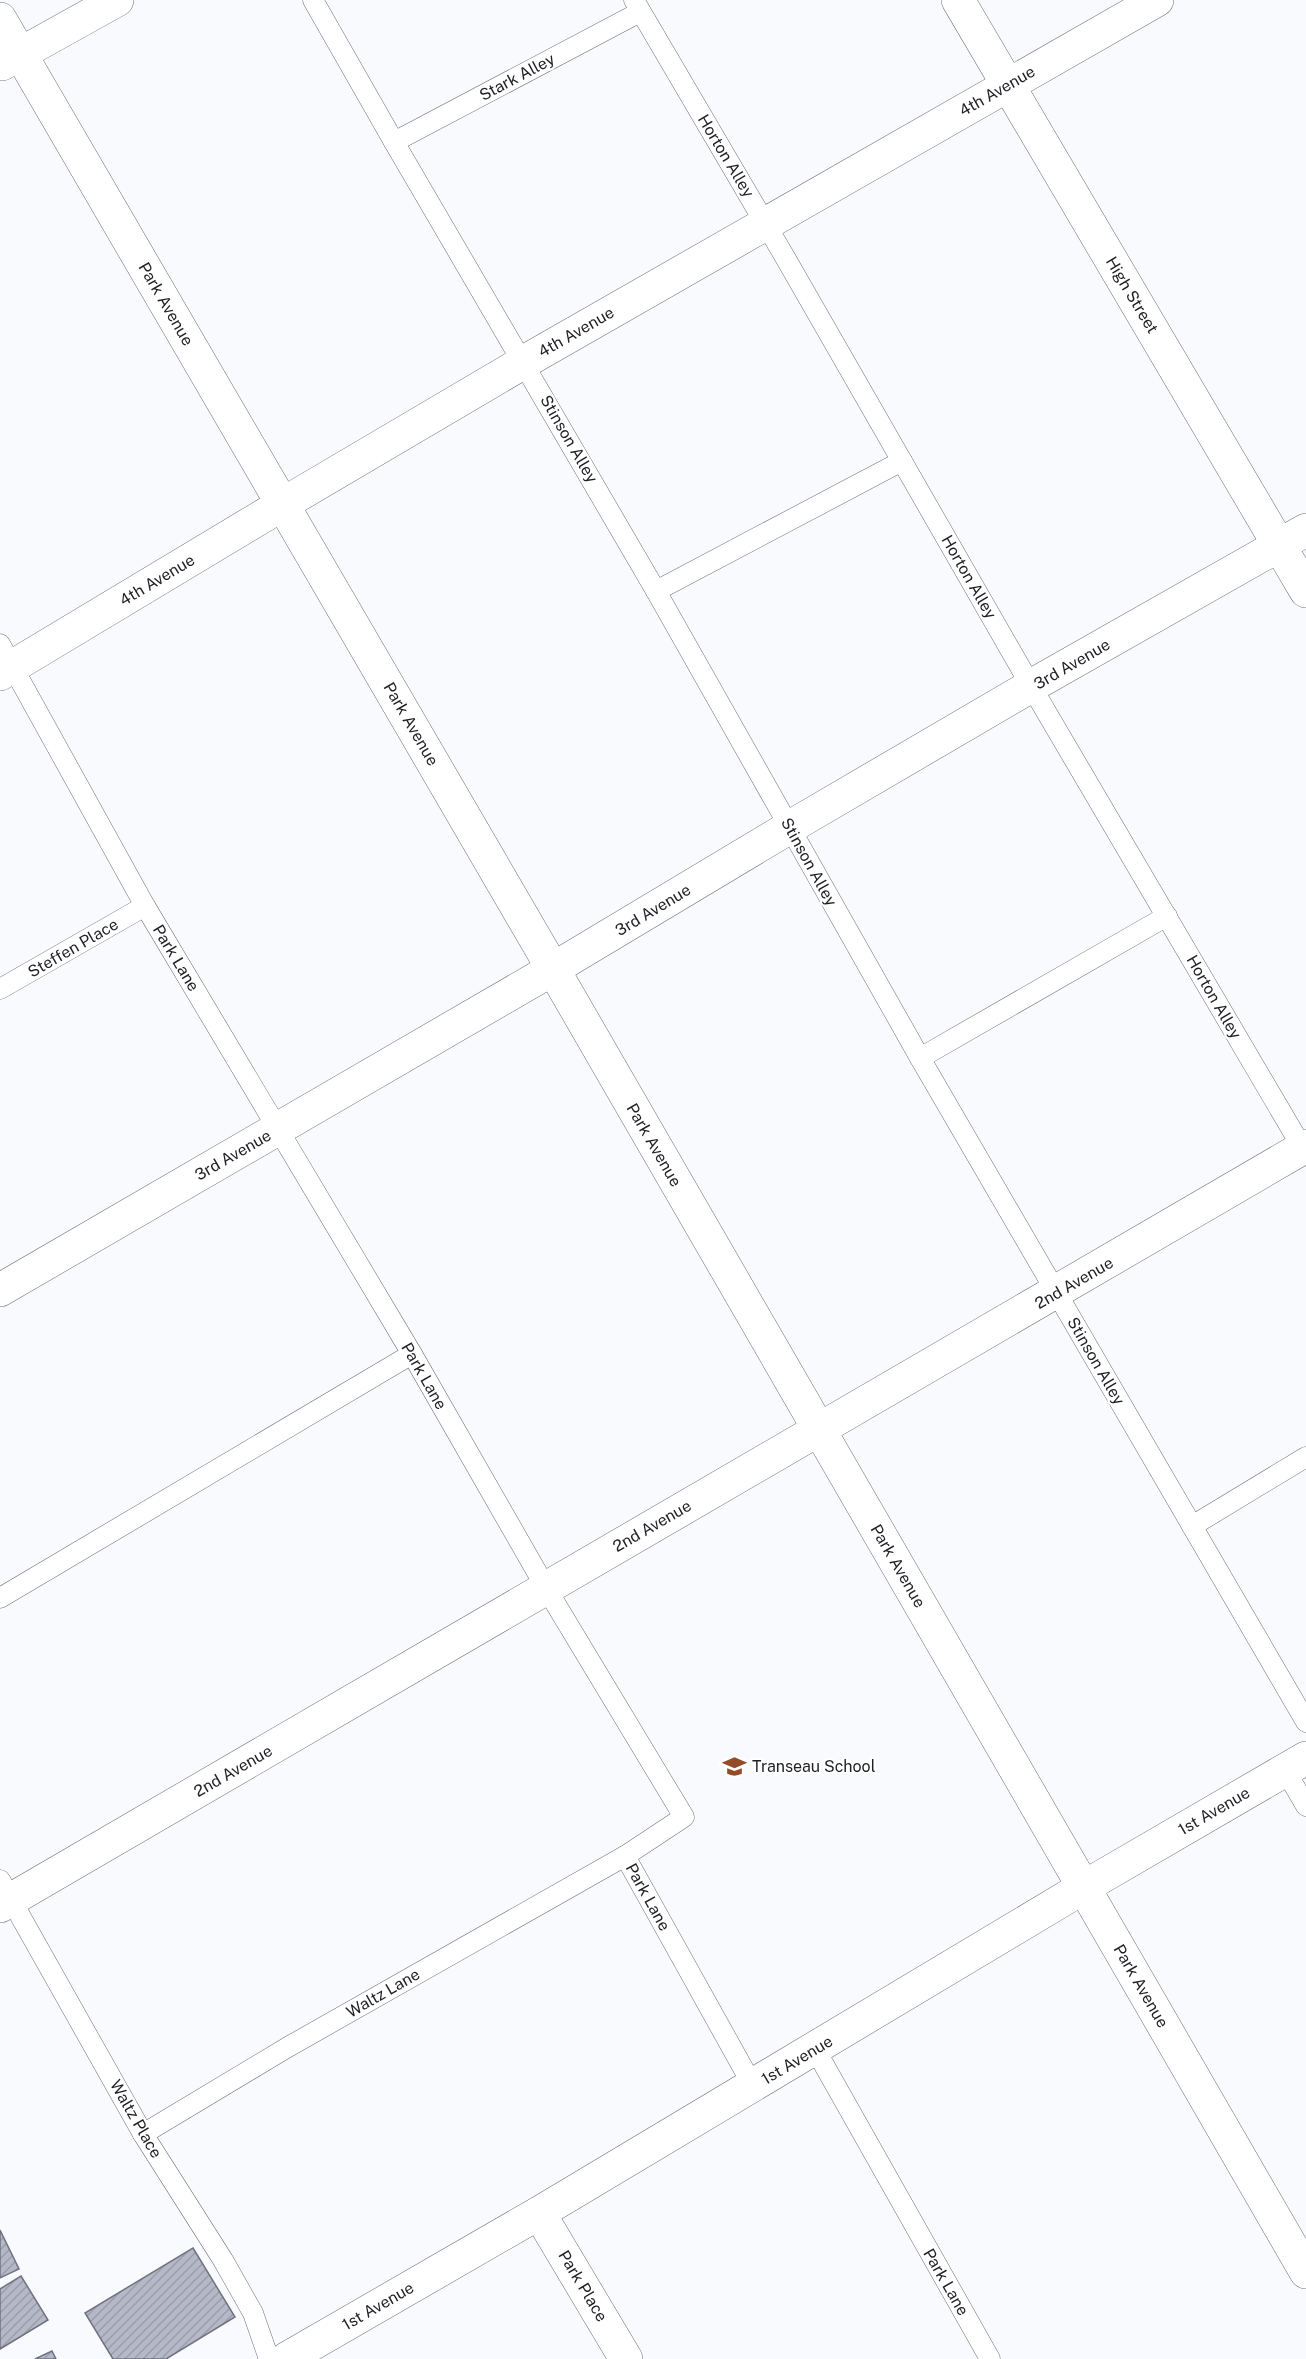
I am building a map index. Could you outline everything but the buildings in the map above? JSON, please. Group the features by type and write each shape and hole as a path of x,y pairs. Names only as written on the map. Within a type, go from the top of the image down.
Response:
{"street":[{"path":"10,60 117,0"},
{"name":"High Street","path":"958,0 1008,85 1293,538 1306,591"},
{"name":"4th Avenue","path":"4,662 283,504 765,223 1157,0"},
{"name":"Park Avenue","path":"0,19 10,60 283,504 1306,2272"},
{"name":"3rd Avenue","path":"0,1290 553,969 1031,686 1293,538"},
{"name":"2nd Avenue","path":"4,1896 546,1588 1305,1149"},
{"name":"1st Avenue","path":"286,2359 539,2213 1084,1887 1296,1764"},
{"name":"Park Place","path":"539,2213 626,2359"}],"lane":[{"name":"Stinson Alley","path":"314,0 394,142 656,591 920,1058 1306,1722"},
{"name":"Stark Alley","path":"394,142 637,6"},
{"name":"Horton Alley","path":"637,6 765,223 1031,686 1305,1149"},
{"path":"656,591 902,461"},
{"name":"Park Lane","path":"4,662 145,906 412,1354 546,1588 684,1817 625,1856 753,2086"},
{"name":"Steffen Place","path":"0,989 145,906"},
{"path":"920,1058 1167,916"},
{"path":"0,1598 412,1354"},
{"path":"1192,1526 1306,1457"},
{"path":"1296,1764 1306,1806"},
{"name":"Waltz Lane","path":"143,2134 288,2047 625,1856"},
{"name":"Waltz Place","path":"4,1896 143,2134 223,2260 253,2313 269,2359"},
{"name":"Park Lane","path":"815,2049 990,2359"}],"place":[{"name":"Transeau School","path":"734,1766"}]}
